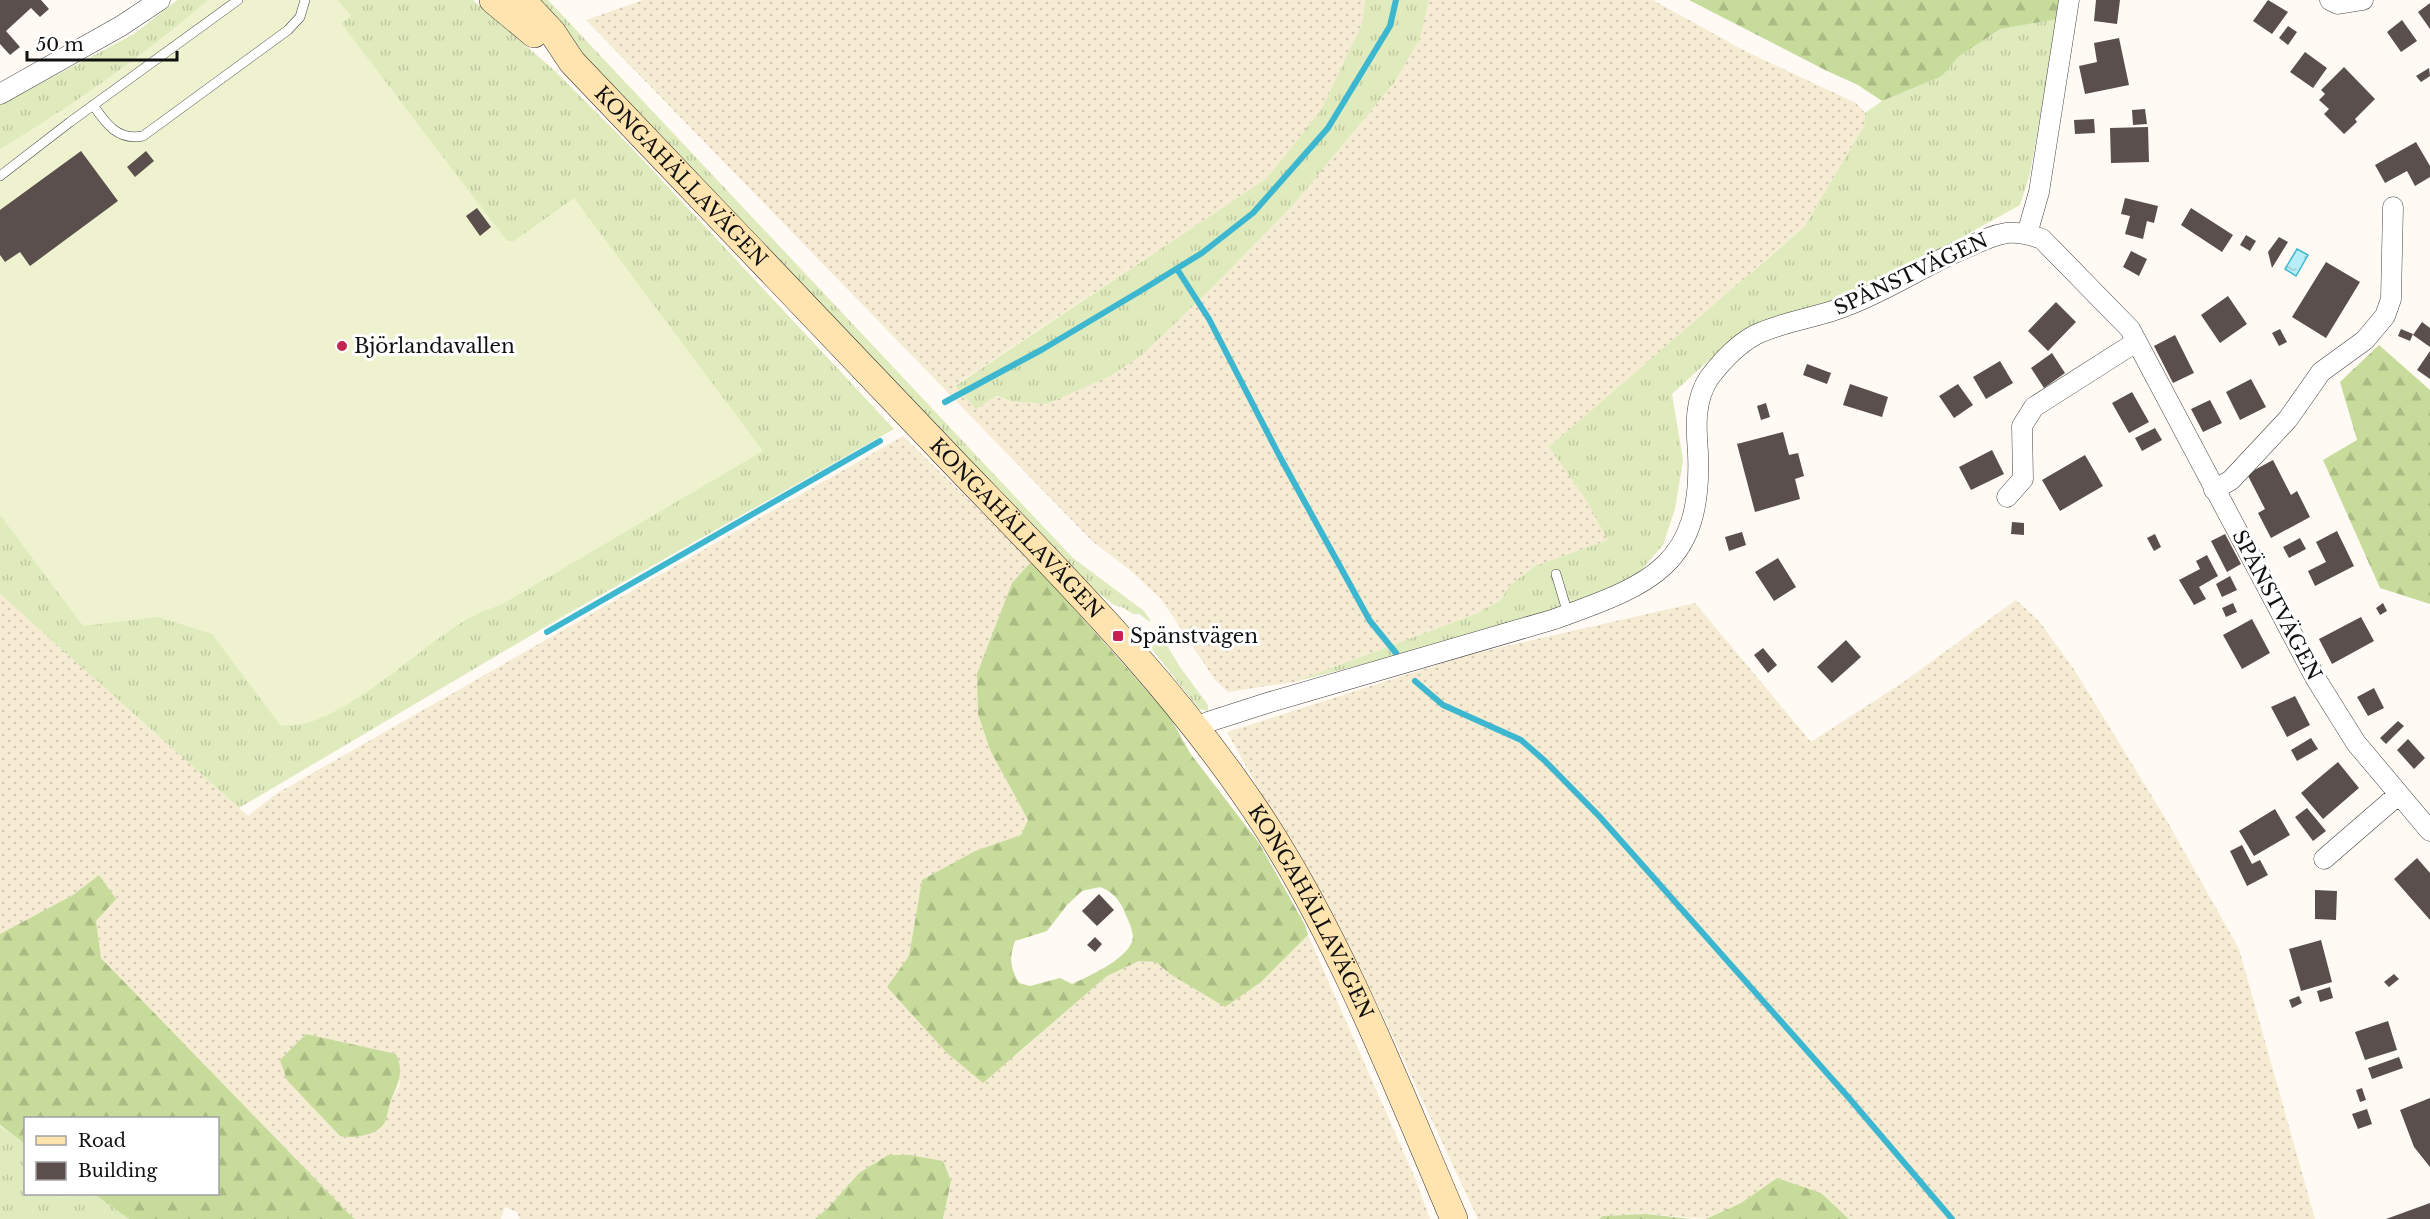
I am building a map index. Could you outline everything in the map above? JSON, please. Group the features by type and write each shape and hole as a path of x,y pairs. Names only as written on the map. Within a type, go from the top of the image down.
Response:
{"street":[{"path":"0,94 102,37 160,0"},
{"name":"KONGAHÄLLAVÄGEN","path":"494,0 543,42 572,62"},
{"name":"KONGAHÄLLAVÄGEN","path":"522,0 552,32 572,62 1046,558 1133,653 1197,729 1262,820 1307,896 1367,1019 1454,1219"},
{"path":"2027,234 2038,192 2069,0"},
{"path":"2330,0 2338,4 2363,0"},
{"path":"2214,490 2231,480 2288,419 2321,372 2365,340 2385,316 2391,299 2393,207"},
{"name":"SPÄNSTVÄGEN","path":"1197,729 1208,722 1268,703 1569,614 1601,603 1648,580 1669,564 1678,553 1693,516 1699,479 1697,410 1702,391 1721,364 1738,347 1755,335 1783,325 1814,318 1863,300 1947,255 1991,237 2009,233 2027,234 2042,239 2124,322 2173,408 2214,490 2316,679 2356,743 2430,831"},
{"path":"2007,497 2023,479 2022,426 2034,407 2136,342"},
{"path":"2324,860 2398,795"}],"lane":[{"path":"0,177 93,105 238,0"},
{"path":"93,105 105,122 119,134 128,137 143,136 288,30 300,17 305,0"},
{"path":"1556,574 1569,614"}],"shaded area":[{"path":"643,0 1365,0 1362,24 1321,110 1267,178 955,385 1011,401 1112,375 1143,354 1215,285 1294,204 1394,83 1418,40 1429,0 1653,0 1745,51 1856,103 1865,113 1864,126 1804,227 1753,270 1585,498 1609,540 1535,566 1510,585 1501,600 1478,613 1294,682 1228,692 1215,680 1161,599 1131,571 1092,541 586,20"},
{"path":"903,436 1032,561 978,714 990,750 1028,820 1021,835 975,851 922,880 909,956 1015,1056 1107,976 1139,961 1156,962 1170,974 1193,987 1261,982 1308,935 1415,1178 1430,1219 943,1219 951,1181 943,1162 910,1155 888,1155 859,1173 829,1207 815,1219 520,1219 517,1212 505,1207 501,1219 354,1219 101,958 96,921 99,875 73,895 0,934 0,594 248,816 276,794","holes":["306,1034 395,1054 400,1084 390,1103"]},
{"path":"2016,600 2039,621 2075,671 2167,821 2239,949 2315,1219 1849,1219 1821,1193 1777,1178 1741,1203 1706,1219 1646,1214 1604,1216 1599,1219 1478,1219 1378,1005 1227,732 1471,654 1695,603 1811,742 1902,683"}],"green space":[{"name":"Björlandavallen","path":"177,0 473,0 554,70 628,144 894,429 574,610 239,808 0,594 0,105 134,34"},
{"name":"Björlandavallen","path":"208,0 338,0 351,16 341,23 507,241 514,241 574,198 763,451 503,604 473,616 379,684 327,715 302,724 280,725 212,634 158,617 83,626 0,515 0,149 107,79"},
{"path":"530,0 548,0 1073,558 1144,611 1150,622 1139,614 1133,614 1114,605 1073,573"},
{"path":"1365,0 1429,0 1419,40 1394,83 1294,204 1143,354 1112,375 1047,404 1011,401 996,396 976,409 955,386 1267,178 1321,110 1362,24"},
{"path":"1689,0 2060,0 2057,19 2000,29 1958,57 1942,76 1882,101 1858,85"},
{"path":"2057,19 2030,174 2020,205 1874,286 1777,318 1750,331 1720,350 1672,394 1683,460 1675,509 1663,545 1637,575 1596,594 1503,628 1294,682 1478,613 1501,600 1510,585 1535,566 1608,540 1585,498 1549,447 1804,227 1864,126 1865,113 1882,101 1941,76 1958,57 2000,28"},
{"path":"2379,345 2430,390 2430,604 2380,588 2323,460 2357,440 2340,382"},
{"path":"1032,561 1170,717 1190,753 1259,843 1305,925 1308,935 1261,982 1225,1007 1170,974 1156,962 1139,961 1107,976 983,1083 947,1053 887,987 909,956 922,880 975,851 1021,835 1028,820 990,750 978,714 977,674 1012,583","holes":["1100,887 1118,900 1131,927 1133,936 1126,951 1109,965 1072,984 1060,978 1030,986 1019,983 1011,962 1015,941 1047,931 1067,905 1082,891"]},
{"path":"1157,629 1180,667 1208,705 1208,711 1199,709 1151,648 1154,646 1146,635"},
{"path":"99,875 116,899 96,921 101,958 354,1219 129,1219 95,1195 219,1195 219,1117 24,1117 24,1143 0,1125 0,934 73,895"},
{"path":"306,1034 396,1054 400,1067 399,1079 383,1126 372,1133 361,1136 340,1136 287,1080 280,1060"},
{"path":"0,1126 24,1143 24,1195 95,1195 129,1219 0,1219"},
{"path":"888,1155 910,1155 943,1161 951,1181 943,1219 815,1219 829,1207 859,1173"},
{"path":"1777,1178 1821,1193 1849,1219 1706,1219 1741,1203"},
{"path":"1646,1214 1692,1219 1599,1219 1603,1216"}],"water":[{"path":"2297,249 2308,255 2296,276 2285,269"}],"building":[{"path":"0,0 41,0 49,9 40,17 31,8 6,31 20,47 10,55 0,44"},
{"path":"2096,0 2120,0 2117,24 2094,21"},
{"path":"2268,0 2288,12 2272,34 2253,21"},
{"path":"2430,3 2430,29 2418,12"},
{"path":"2402,20 2417,41 2401,52 2387,32"},
{"path":"2288,26 2297,32 2288,45 2279,38"},
{"path":"2119,38 2129,85 2085,94 2079,66 2097,62 2094,43"},
{"path":"2305,52 2327,68 2313,88 2290,72"},
{"path":"2344,67 2375,99 2344,134 2324,114 2329,109 2319,100 2325,94 2321,90"},
{"path":"2429,68 2430,76 2421,82 2416,76"},
{"path":"2145,109 2147,124 2133,125 2132,110"},
{"path":"2094,119 2095,133 2075,134 2074,120"},
{"path":"2148,127 2149,162 2111,163 2110,128"},
{"path":"2416,142 2430,166 2430,177 2415,186 2407,171 2385,183 2375,165"},
{"path":"81,151 118,201 30,266 20,252 5,262 0,255 0,210"},
{"path":"146,151 154,161 135,177 127,167"},
{"path":"2125,198 2158,206 2154,223 2147,221 2143,239 2125,234 2130,216 2121,214"},
{"path":"477,208 491,227 480,236 466,216"},
{"path":"2191,208 2233,235 2222,252 2181,225"},
{"path":"2246,235 2256,241 2250,251 2240,245"},
{"path":"2279,237 2288,242 2272,268 2268,252"},
{"path":"2131,251 2147,259 2139,276 2123,267"},
{"path":"2326,262 2360,282 2326,338 2292,317"},
{"path":"2228,296 2247,324 2220,343 2201,315"},
{"path":"2056,302 2076,322 2048,351 2028,331"},
{"path":"2422,322 2430,328 2430,347 2413,335"},
{"path":"2280,329 2287,342 2279,346 2272,333"},
{"path":"2401,329 2413,334 2410,341 2398,336"},
{"path":"2175,335 2194,373 2173,383 2154,346"},
{"path":"2430,351 2430,379 2417,370"},
{"path":"2052,353 2065,373 2044,388 2031,368"},
{"path":"2000,361 2013,383 1986,399 1973,377"},
{"path":"1807,364 1831,373 1827,384 1803,375"},
{"path":"2251,379 2266,407 2240,420 2226,392"},
{"path":"1850,384 1888,397 1882,417 1843,405"},
{"path":"1958,384 1973,405 1954,418 1939,396"},
{"path":"2132,392 2149,422 2129,433 2112,403"},
{"path":"2210,400 2222,423 2203,432 2191,409"},
{"path":"1766,403 1770,417 1761,420 1757,406"},
{"path":"2155,428 2162,440 2142,451 2135,438"},
{"path":"1783,432 1789,455 1798,453 1804,476 1795,479 1800,499 1755,512 1737,444"},
{"path":"1992,450 2004,474 1971,490 1959,467"},
{"path":"2085,455 2103,486 2060,511 2042,480"},
{"path":"2273,460 2291,495 2297,491 2310,517 2271,538 2258,513 2265,509 2247,474"},
{"path":"2012,522 2024,523 2024,535 2011,534"},
{"path":"2337,531 2354,566 2315,586 2308,571 2326,562 2316,542"},
{"path":"1742,532 1746,545 1729,551 1725,537"},
{"path":"2155,534 2161,547 2154,551 2147,538"},
{"path":"2225,534 2241,564 2227,572 2211,541"},
{"path":"2300,538 2306,549 2289,558 2283,547"},
{"path":"2207,555 2218,576 2199,587 2206,599 2194,605 2179,580 2200,569 2196,561"},
{"path":"1778,558 1796,587 1774,601 1755,572"},
{"path":"2230,576 2237,590 2222,597 2216,584"},
{"path":"2233,603 2237,612 2226,617 2222,608"},
{"path":"2383,603 2387,611 2380,615 2376,608"},
{"path":"2361,617 2374,641 2332,664 2319,639"},
{"path":"2252,619 2270,653 2242,669 2223,635"},
{"path":"1846,640 1861,657 1832,683 1817,667"},
{"path":"1763,648 1777,665 1768,673 1754,655"},
{"path":"2374,688 2384,708 2368,716 2357,697"},
{"path":"2295,696 2310,725 2287,737 2271,707"},
{"path":"2398,721 2404,726 2386,744 2380,738"},
{"path":"2311,738 2318,749 2297,761 2291,750"},
{"path":"2408,739 2425,758 2414,769 2397,750"},
{"path":"2338,762 2359,788 2323,819 2301,793"},
{"path":"2307,808 2326,831 2313,841 2295,817"},
{"path":"2275,809 2290,835 2254,856 2239,831"},
{"path":"2242,845 2252,864 2260,860 2268,875 2247,886 2230,851"},
{"path":"2417,858 2430,873 2430,920 2394,879"},
{"path":"2315,890 2337,891 2336,920 2315,919"},
{"path":"1099,894 1114,910 1097,926 1082,911"},
{"path":"1095,937 1102,944 1095,952 1087,945"},
{"path":"2321,940 2332,982 2301,991 2289,949"},
{"path":"2394,974 2399,979 2389,987 2384,982"},
{"path":"2330,987 2333,998 2320,1002 2317,991"},
{"path":"2299,996 2302,1003 2292,1008 2289,1000"},
{"path":"2388,1021 2397,1050 2365,1060 2355,1032"},
{"path":"2399,1057 2403,1068 2372,1079 2368,1068"},
{"path":"2362,1088 2366,1100 2360,1102 2356,1090"},
{"path":"2430,1098 2430,1167 2414,1147 2400,1110"},
{"path":"2367,1109 2372,1124 2358,1129 2352,1114"},
{"path":"2430,1203 2430,1219 2386,1219"}],"waterway":[{"path":"945,402 1043,349 1142,290 1202,253 1253,213 1328,128 1390,26 1396,0"},
{"path":"1177,269 1209,319 1280,457 1370,621 1396,653"},
{"path":"547,632 880,441"},
{"path":"1415,681 1443,705 1521,740 1545,761 1599,816 1849,1098 1952,1219"}],"place":[{"name":"Björlandavallen","path":"342,346"},
{"name":"Spänstvägen","path":"1118,636"}]}
